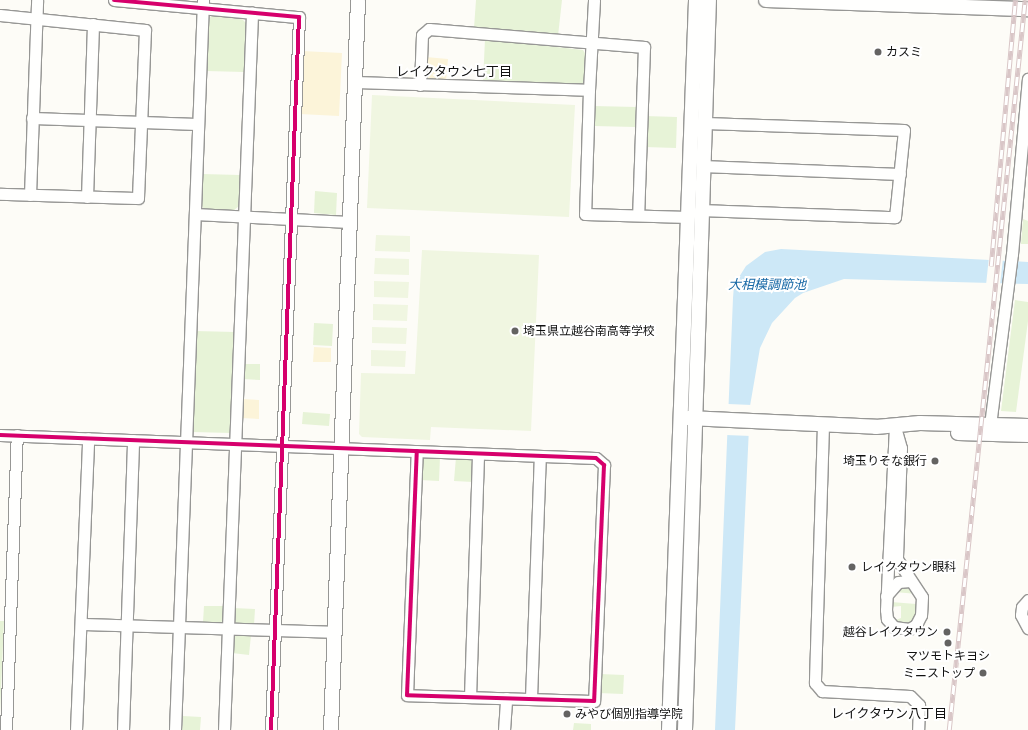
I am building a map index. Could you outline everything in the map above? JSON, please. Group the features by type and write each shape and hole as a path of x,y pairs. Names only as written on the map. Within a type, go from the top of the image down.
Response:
{"street":[{"path":"30,195 37,0"},
{"path":"114,0 203,4 252,13 299,17 271,730"},
{"path":"331,730 358,0"},
{"path":"594,0 590,44 584,214 638,216 694,213 895,217 904,130 705,123"},
{"path":"685,730 696,418 694,213 696,0"},
{"path":"669,730 681,418 694,213 702,166 705,123 709,0"},
{"path":"766,0 1028,9"},
{"path":"175,730 203,4"},
{"path":"224,730 252,13"},
{"path":"0,15 145,30 138,198 0,194"},
{"path":"87,197 93,24"},
{"path":"420,85 422,34 429,29 590,44 644,47 638,216"},
{"path":"990,429 1008,293 1028,80"},
{"path":"354,82 589,90"},
{"path":"32,118 198,124"},
{"path":"702,166 900,174"},
{"path":"195,214 349,222"},
{"path":"681,418 894,427 920,432 1028,426"},
{"path":"823,424 814,683 822,691 910,696 919,705 918,730"},
{"path":"894,427 900,448 897,559 910,581 919,588 922,597 921,615 916,625 910,629 894,627 888,619 886,597 894,427"},
{"path":"990,429 1028,435"},
{"path":"0,435 236,445 282,445 596,458 604,465 594,701 408,695 417,451"},
{"path":"6,730 17,435"},
{"path":"76,730 88,438"},
{"path":"123,730 133,440"},
{"path":"470,697 478,454"},
{"path":"531,698 540,456"},
{"path":"886,597 898,582 910,581"},
{"path":"1028,600 1022,607 1021,615 1028,628"},
{"path":"81,624 334,632"},
{"path":"504,730 506,698"}],"green space":[{"path":"476,0 562,0 558,36 474,28"},
{"path":"213,15 241,18 246,23 244,72 206,71 208,19"},
{"path":"485,39 583,50 586,55 585,82 581,85 483,82"},
{"path":"372,95 575,105 569,217 367,208"},
{"path":"594,106 636,107 635,127 594,126"},
{"path":"645,116 677,117 676,148 645,147"},
{"path":"202,174 240,175 239,206 233,211 205,210 201,205"},
{"path":"315,191 337,193 336,215 314,213"},
{"path":"1023,219 1028,221 1028,244 1021,244"},
{"path":"376,235 410,236 410,252 375,251"},
{"path":"422,250 539,255 531,431 431,427 430,440 362,437 359,434 361,373 415,374"},
{"path":"375,258 409,259 409,275 374,274"},
{"path":"374,281 409,282 408,298 374,297"},
{"path":"1015,300 1028,302 1028,321 1016,412 1001,411"},
{"path":"373,304 408,305 407,321 373,320"},
{"path":"314,323 333,324 332,346 313,345"},
{"path":"372,327 407,328 406,344 372,343"},
{"path":"195,331 235,332 232,433 192,432"},
{"path":"371,350 406,351 405,367 371,366"},
{"path":"243,364 260,364 260,380 242,379"},
{"path":"303,412 330,414 329,426 302,424"},
{"path":"425,456 440,457 439,481 420,480 420,461"},
{"path":"456,457 468,458 474,463 473,482 454,481"},
{"path":"906,586 913,590 917,594 895,592"},
{"path":"891,602 916,604 916,618 910,624 893,621 901,618 901,606 891,607"},
{"path":"204,606 225,606 224,620 220,623 203,622"},
{"path":"233,608 255,609 254,625 237,625 233,619"},
{"path":"0,621 4,621 0,713"},
{"path":"238,634 251,635 249,655 232,653 234,637"},
{"path":"600,674 624,675 623,694 598,693"},
{"path":"183,716 201,717 200,730 182,730"},
{"path":"574,723 591,724 591,730 573,730"}],"sand":[{"path":"302,51 342,53 339,116 300,114"},
{"path":"426,57 448,59 446,81 429,80 425,75"},
{"path":"314,347 331,348 331,362 313,362"},
{"path":"242,399 259,400 259,419 241,418"}],"water":[{"name":"大相模調節池","path":"781,249 1028,262 1028,284 844,279 803,293 795,298 772,323 760,348 750,406 735,730 715,730 734,285 746,266 765,252"}],"pier":[{"path":"989,257 1003,258 1000,285 986,285"},
{"path":"728,404 752,405 751,436 726,435"}],"railway":[{"path":"991,266 1015,0"},
{"path":"949,730 1025,0"}],"cycle path":[{"path":"114,0 299,17 271,730"},
{"path":"0,435 596,458 604,465 594,701 407,695 417,451"}],"place":[{"name":"カスミ","path":"878,52"},
{"name":"埼玉県立越谷南高等学校","path":"515,331"},
{"name":"埼玉りそな銀行","path":"935,461"},
{"name":"レイクタウン眼科","path":"852,567"},
{"name":"越谷レイクタウン","path":"947,632"},
{"name":"マツモトキヨシ","path":"948,643"},
{"name":"ミニストップ","path":"983,673"},
{"name":"みやび個別指導学院","path":"567,714"}],"district":[{"name":"レイクタウン七丁目","path":"454,72"},
{"name":"レイクタウン八丁目","path":"889,714"}]}
